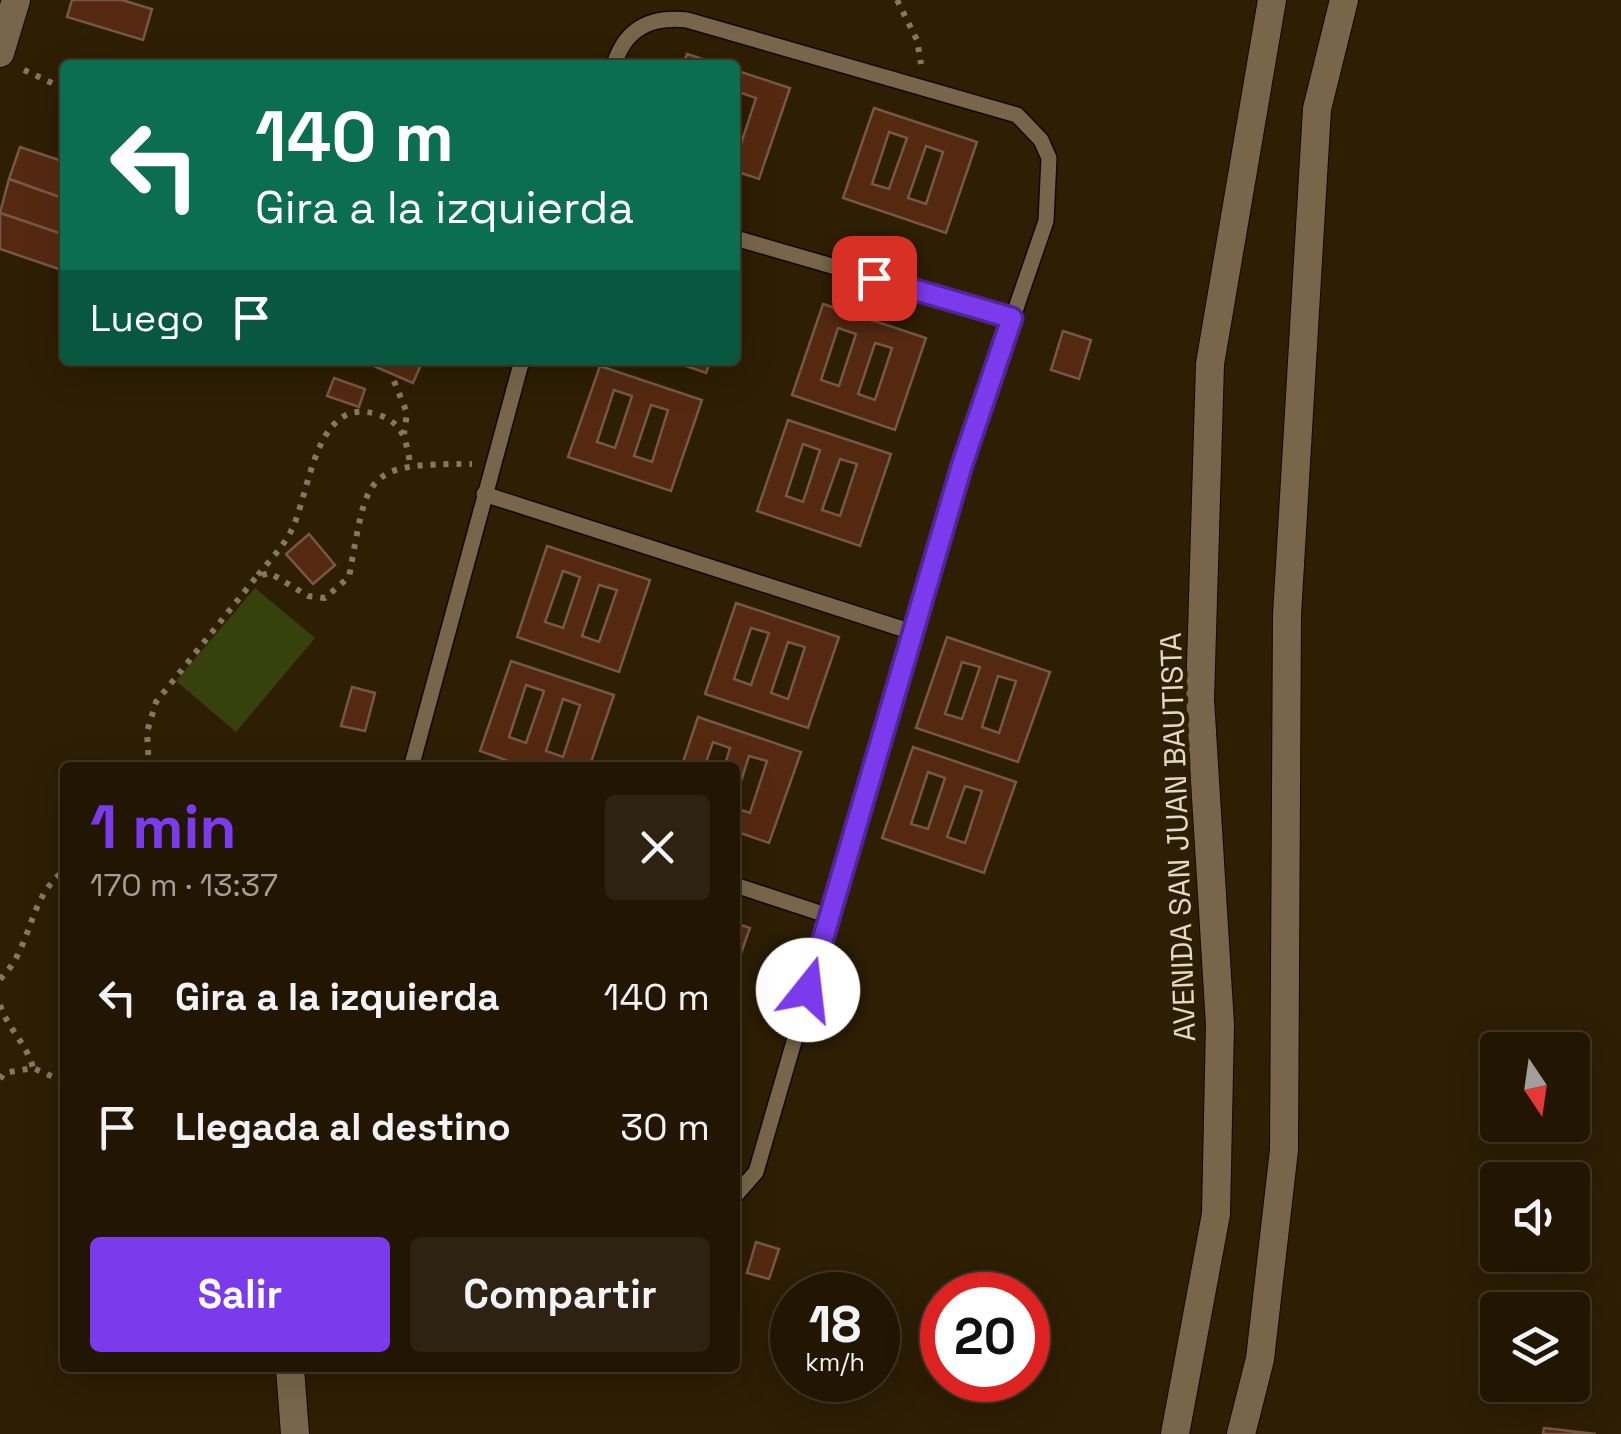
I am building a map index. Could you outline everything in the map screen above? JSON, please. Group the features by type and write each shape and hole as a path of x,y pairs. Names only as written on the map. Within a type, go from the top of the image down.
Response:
{"street":[{"name":"AVENIDA SAN JUAN BAUTISTA","path":"1174,1434 1216,1214 1220,1025 1200,699 1210,364 1257,68 1272,0"},
{"path":"1240,1434 1260,1360 1284,1150 1287,615 1318,109 1344,0"},
{"path":"8,60 9,12"},
{"path":"290,1372 295,1434"}],"lane":[{"path":"616,60 622,42 630,34 651,22 675,18 924,84 1018,115 1045,148 1050,176 1046,221 912,632 756,1172 740,1190"},
{"path":"740,239 1012,318"},
{"path":"413,762 521,365"},
{"path":"484,494 912,632"},
{"path":"740,887 830,916"}],"path":[{"path":"897,0 917,40 924,84"},
{"path":"8,60 60,86"},
{"path":"394,381 407,413 404,434 410,463"},
{"path":"148,762 146,732 156,702 291,533 306,495 317,447 329,430 352,414 372,412 391,419 404,434"},
{"path":"257,576 282,577 308,596 325,598 349,576 357,519 368,493 384,474 410,463 491,464"},
{"path":"0,979 20,956 44,888 60,874"},
{"path":"0,1006 7,1025 30,1053 33,1068"},
{"path":"0,1079 4,1073 33,1068 60,1080"}],"green space":[{"path":"255,588 315,638 236,732 176,681"}],"building":[{"path":"72,0 122,0 152,9 143,40 67,17"},
{"path":"740,72 790,88 759,179 740,173 740,147 756,98 740,92"},
{"path":"874,108 977,142 946,233 843,198","holes":["889,132 907,138 889,189 872,184","926,146 943,152 926,204 908,198"]},
{"path":"20,147 60,160 60,197 9,179"},
{"path":"9,179 60,197 60,233 0,213"},
{"path":"0,213 60,233 59,269 0,249"},
{"path":"823,304 926,338 895,430 792,395","holes":["838,328 856,334 839,386 821,380","875,343 892,348 875,400 858,394"]},
{"path":"1063,331 1091,340 1079,379 1051,370"},
{"path":"377,365 421,365 413,383"},
{"path":"683,365 709,365 706,373"},
{"path":"600,366 702,400 671,491 568,457","holes":["614,390 632,396 615,448 597,442","651,405 668,410 652,462 634,456"]},
{"path":"334,378 365,389 359,407 327,396"},
{"path":"788,420 891,454 860,546 757,511","holes":["803,444 820,450 803,502 786,496","840,459 857,464 840,516 822,510"]},
{"path":"309,534 335,565 313,584 286,554"},
{"path":"547,546 650,580 619,672 517,637","holes":["563,571 580,577 563,628 545,622","599,585 617,590 599,642 582,636"]},
{"path":"736,603 839,637 808,728 705,694","holes":["751,628 769,633 751,685 734,679","788,642 805,647 788,699 771,693"]},
{"path":"947,637 1050,672 1018,762 916,728","holes":["962,662 980,667 962,719 945,714","998,676 1016,681 999,733 982,727"]},
{"path":"511,661 614,695 591,762 511,762 480,751","holes":["526,685 544,691 526,743 509,737","563,699 580,705 563,757 546,751"]},
{"path":"352,687 375,693 365,731 341,726"},
{"path":"698,717 801,752 769,843 740,833 740,810 750,813 767,761 749,756 740,784 740,762 726,762 730,748 713,742 706,762 683,762"},
{"path":"913,747 1016,782 984,873 882,838","holes":["928,772 945,778 928,829 911,824","965,786 982,791 965,843 947,837"]},
{"path":"740,925 750,928 740,956"},
{"path":"756,1242 779,1249 769,1279 747,1273"},
{"path":"1544,1428 1596,1434 1543,1434"}],"route":[{"path":"808,990 962,465 1012,318 874,278"}]}
